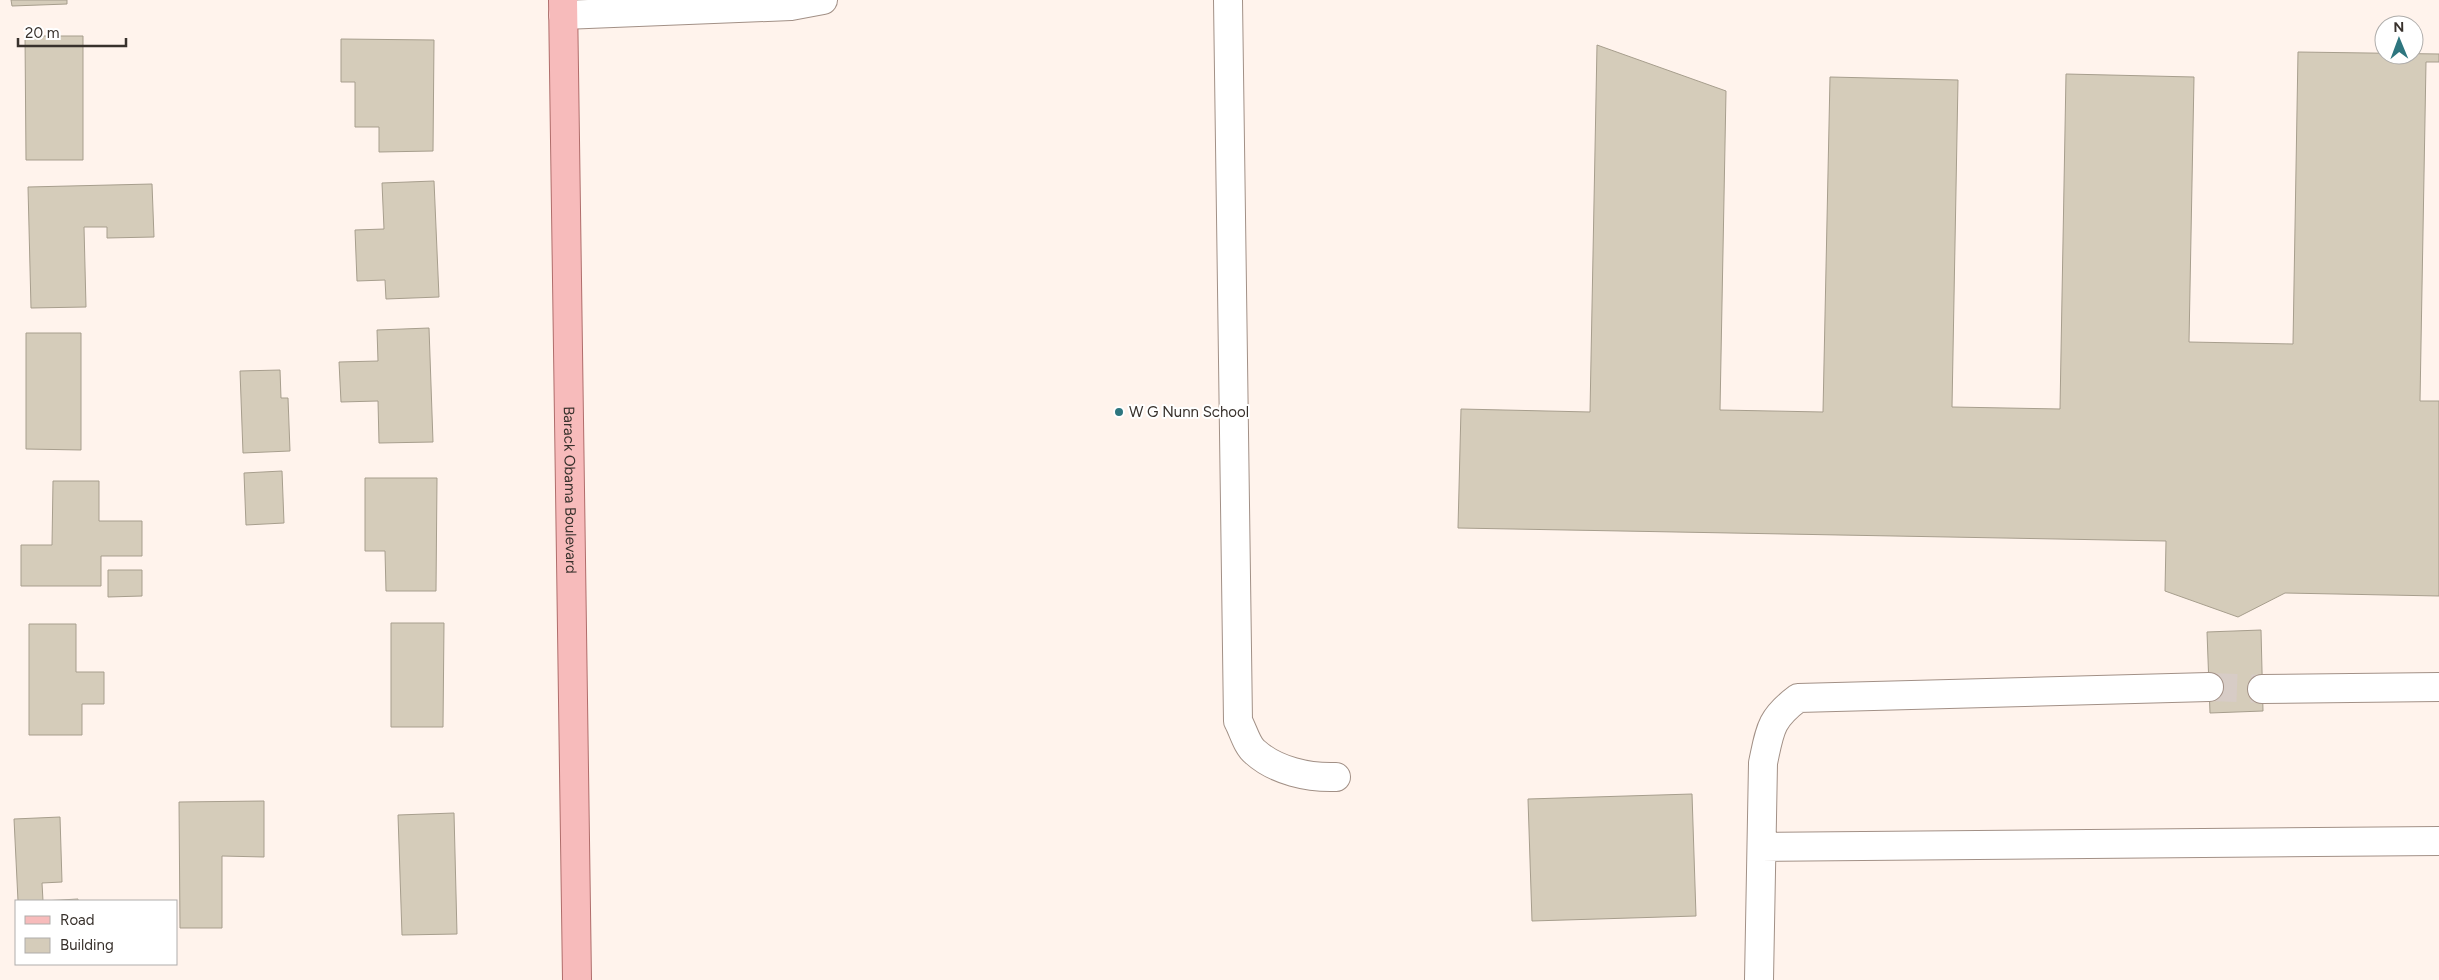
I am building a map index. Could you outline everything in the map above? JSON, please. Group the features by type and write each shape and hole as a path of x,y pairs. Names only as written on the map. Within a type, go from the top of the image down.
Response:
{"main road":[{"name":"Barack Obama Boulevard","path":"563,7 577,980"}],"lane":[{"path":"563,7 791,6 823,0"},
{"path":"1228,0 1238,721 1254,752 1283,769 1316,778 1336,777"},
{"path":"1759,980 1763,763 1770,731 1780,711 1798,698 2209,687"},
{"path":"2262,689 2439,687"},
{"path":"1762,847 2439,841"}],"building":[{"path":"11,0 67,0 67,4 12,6"},
{"path":"25,36 83,36 83,160 26,160"},
{"path":"341,39 434,40 433,151 379,152 379,127 355,127 355,82 341,82"},
{"path":"1597,45 1726,91 1720,410 1823,412 1830,77 1958,80 1952,407 2060,409 2066,74 2194,77 2189,342 2293,344 2298,52 2374,53 2374,65 2424,65 2424,54 2439,54 2439,62 2426,62 2420,401 2439,401 2439,596 2285,593 2238,617 2165,591 2166,541 1458,528 1461,409 1590,412"},
{"path":"434,181 439,297 386,299 385,280 357,281 355,230 384,229 382,183"},
{"path":"152,184 154,237 107,238 107,227 84,227 86,307 31,308 28,187"},
{"path":"429,328 433,442 379,443 378,401 341,402 339,362 378,361 377,330"},
{"path":"26,333 81,333 81,450 26,449"},
{"path":"280,370 281,398 288,398 290,451 243,453 240,371"},
{"path":"282,471 284,523 246,525 244,473"},
{"path":"365,478 437,478 436,591 386,591 385,551 365,551"},
{"path":"53,481 99,481 99,521 142,521 142,556 101,556 101,586 21,586 21,545 52,545"},
{"path":"108,570 142,570 142,596 108,597"},
{"path":"391,623 444,623 443,727 391,727"},
{"path":"29,624 76,624 76,672 104,672 104,704 82,704 82,735 29,735"},
{"path":"2261,630 2263,711 2210,713 2207,632"},
{"path":"1692,794 1696,916 1532,921 1528,799"},
{"path":"264,801 264,857 222,856 222,928 180,928 179,802"},
{"path":"454,813 457,934 402,935 398,815"},
{"path":"60,817 62,882 42,883 43,900 18,900 14,819"}],"tunnel":[{"path":"2209,687 2262,689"}],"place":[{"name":"W G Nunn School","path":"1119,412"}]}
